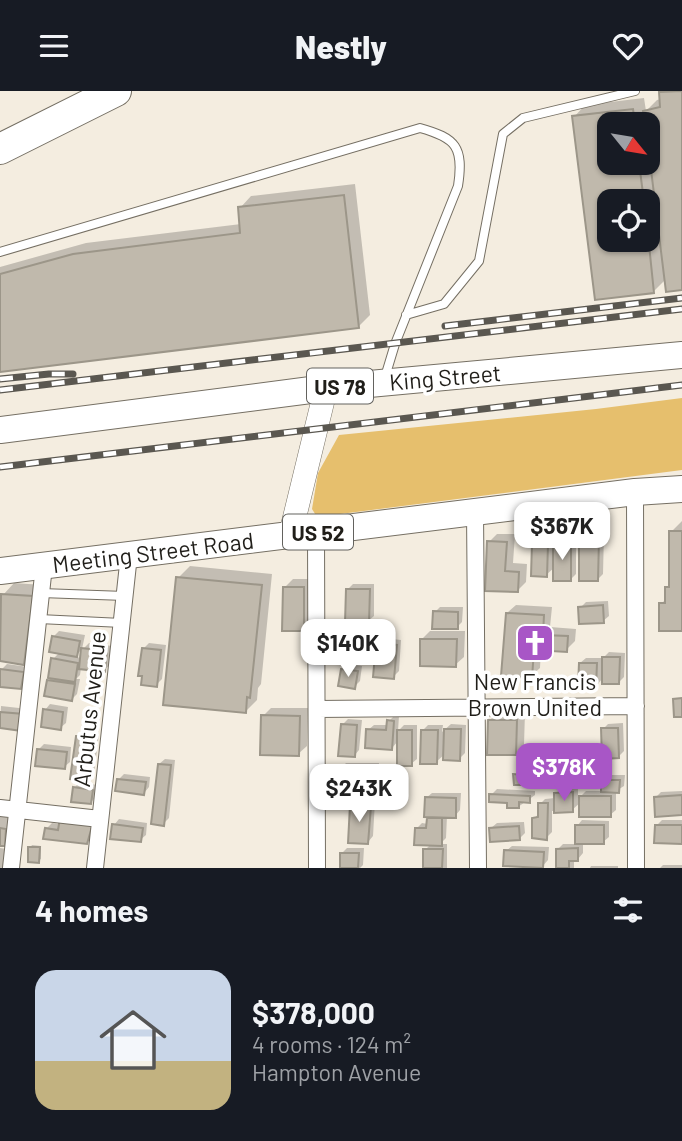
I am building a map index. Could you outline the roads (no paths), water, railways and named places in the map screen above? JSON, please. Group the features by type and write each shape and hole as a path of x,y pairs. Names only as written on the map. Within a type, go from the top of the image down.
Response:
{"highway":[{"path":"0,149 116,91"}],"main road":[{"name":"King Street","path":"0,430 326,388 682,355"},
{"path":"303,534 326,388"},
{"name":"Meeting Street Road","path":"0,571 635,492 682,489"}],"street":[{"path":"635,492 636,868"},
{"path":"475,512 478,868"},
{"path":"303,534 317,709 317,868"},
{"name":"Arbutus Avenue","path":"95,868 129,555"},
{"path":"11,868 44,566"},
{"path":"317,709 636,706"},
{"path":"0,808 100,819"}],"lane":[{"path":"407,315 444,304 479,261 503,134 523,118 635,91"},
{"path":"0,252 420,128 445,135 454,144 462,165 458,185 383,382"},
{"path":"41,593 125,596"},
{"path":"39,619 122,623"}],"railway":[{"path":"445,326 682,298"},
{"path":"0,390 682,309"},
{"path":"0,379 73,374"},
{"path":"0,467 682,385"}],"place":[{"name":"New Francis Brown United","path":"535,643"}]}
